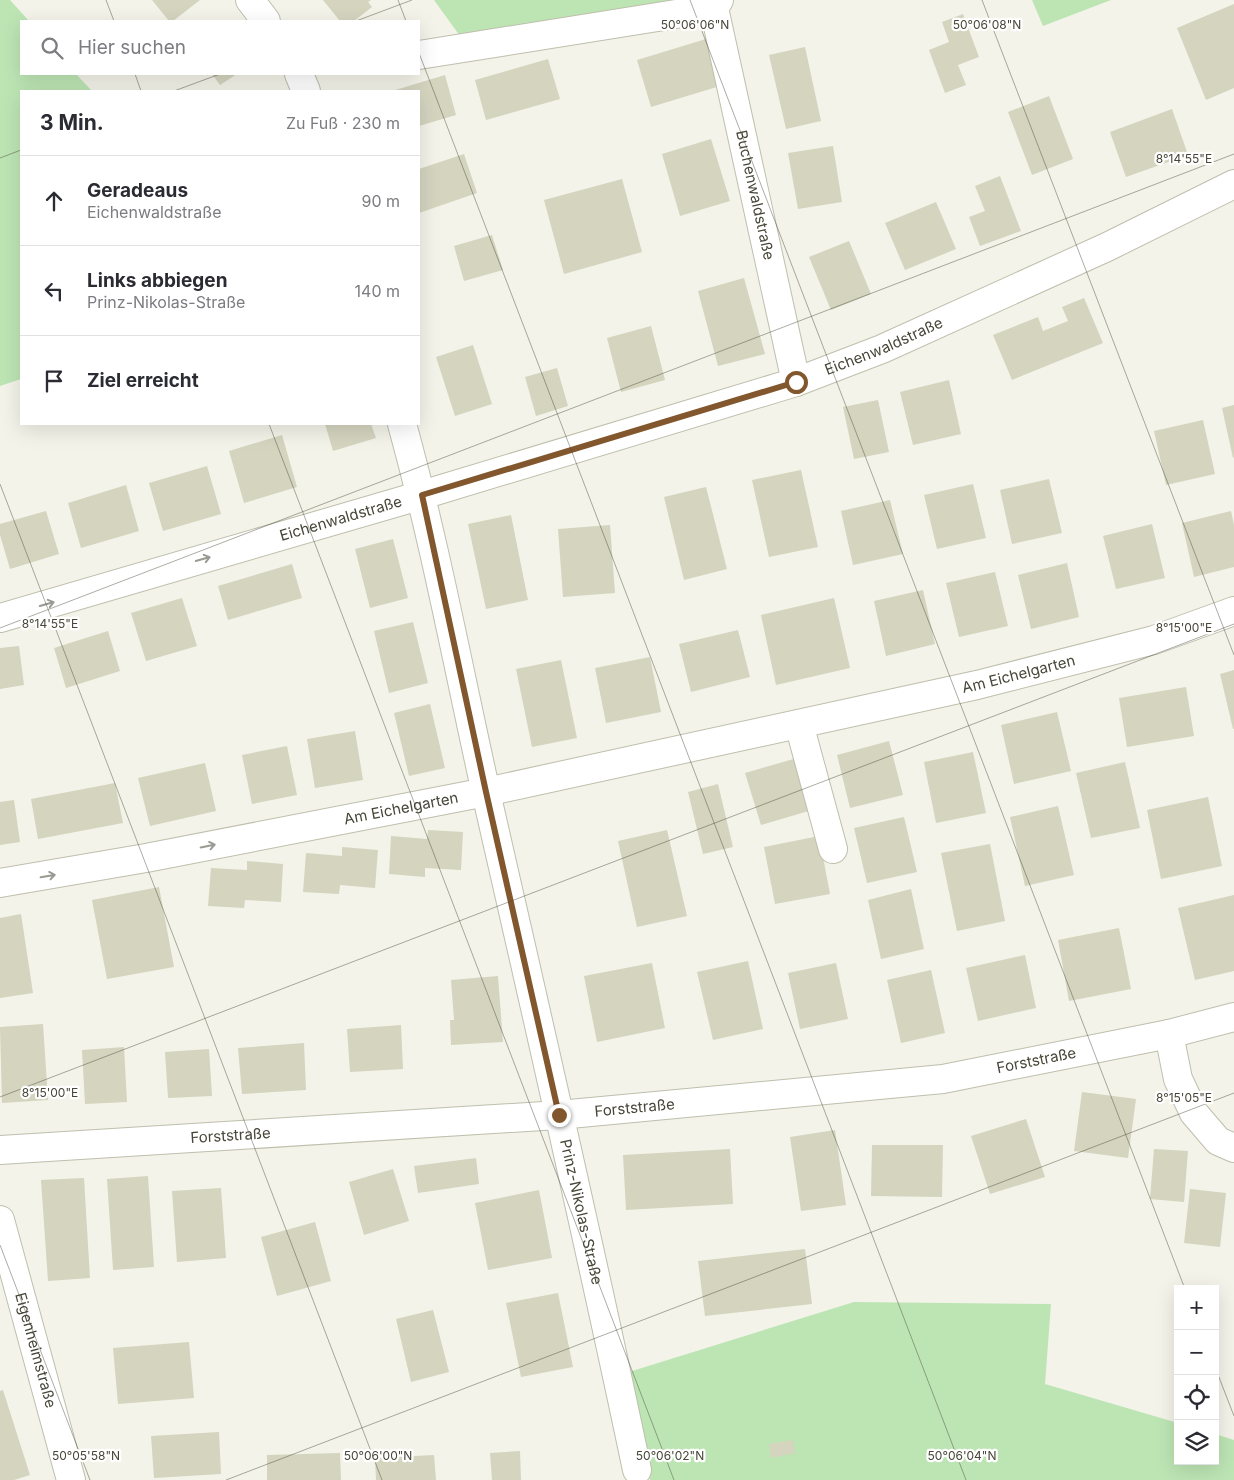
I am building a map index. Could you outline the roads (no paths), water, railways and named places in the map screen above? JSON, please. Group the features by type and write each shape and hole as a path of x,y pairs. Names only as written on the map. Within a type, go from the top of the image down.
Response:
{"street":[{"path":"250,0 265,20"},
{"name":"Buchenwaldstraße","path":"420,55 716,4 796,382"},
{"path":"300,75 306,90"},
{"name":"Eichenwaldstraße","path":"0,618 422,495 796,382 882,349 1107,248 1234,184"},
{"name":"Prinz-Nikolas-Straße","path":"402,425 422,495 637,1470"},
{"name":"Am Eichelgarten","path":"0,883 146,858 486,792 977,685 1154,640 1234,611"},
{"path":"799,724 833,849"},
{"name":"Forststraße","path":"0,1150 559,1115 943,1079 1169,1034 1234,1017"},
{"path":"1169,1034 1178,1078 1194,1113 1218,1141 1234,1148"},
{"name":"Eigenheimstraße","path":"0,1220 71,1480"}]}
